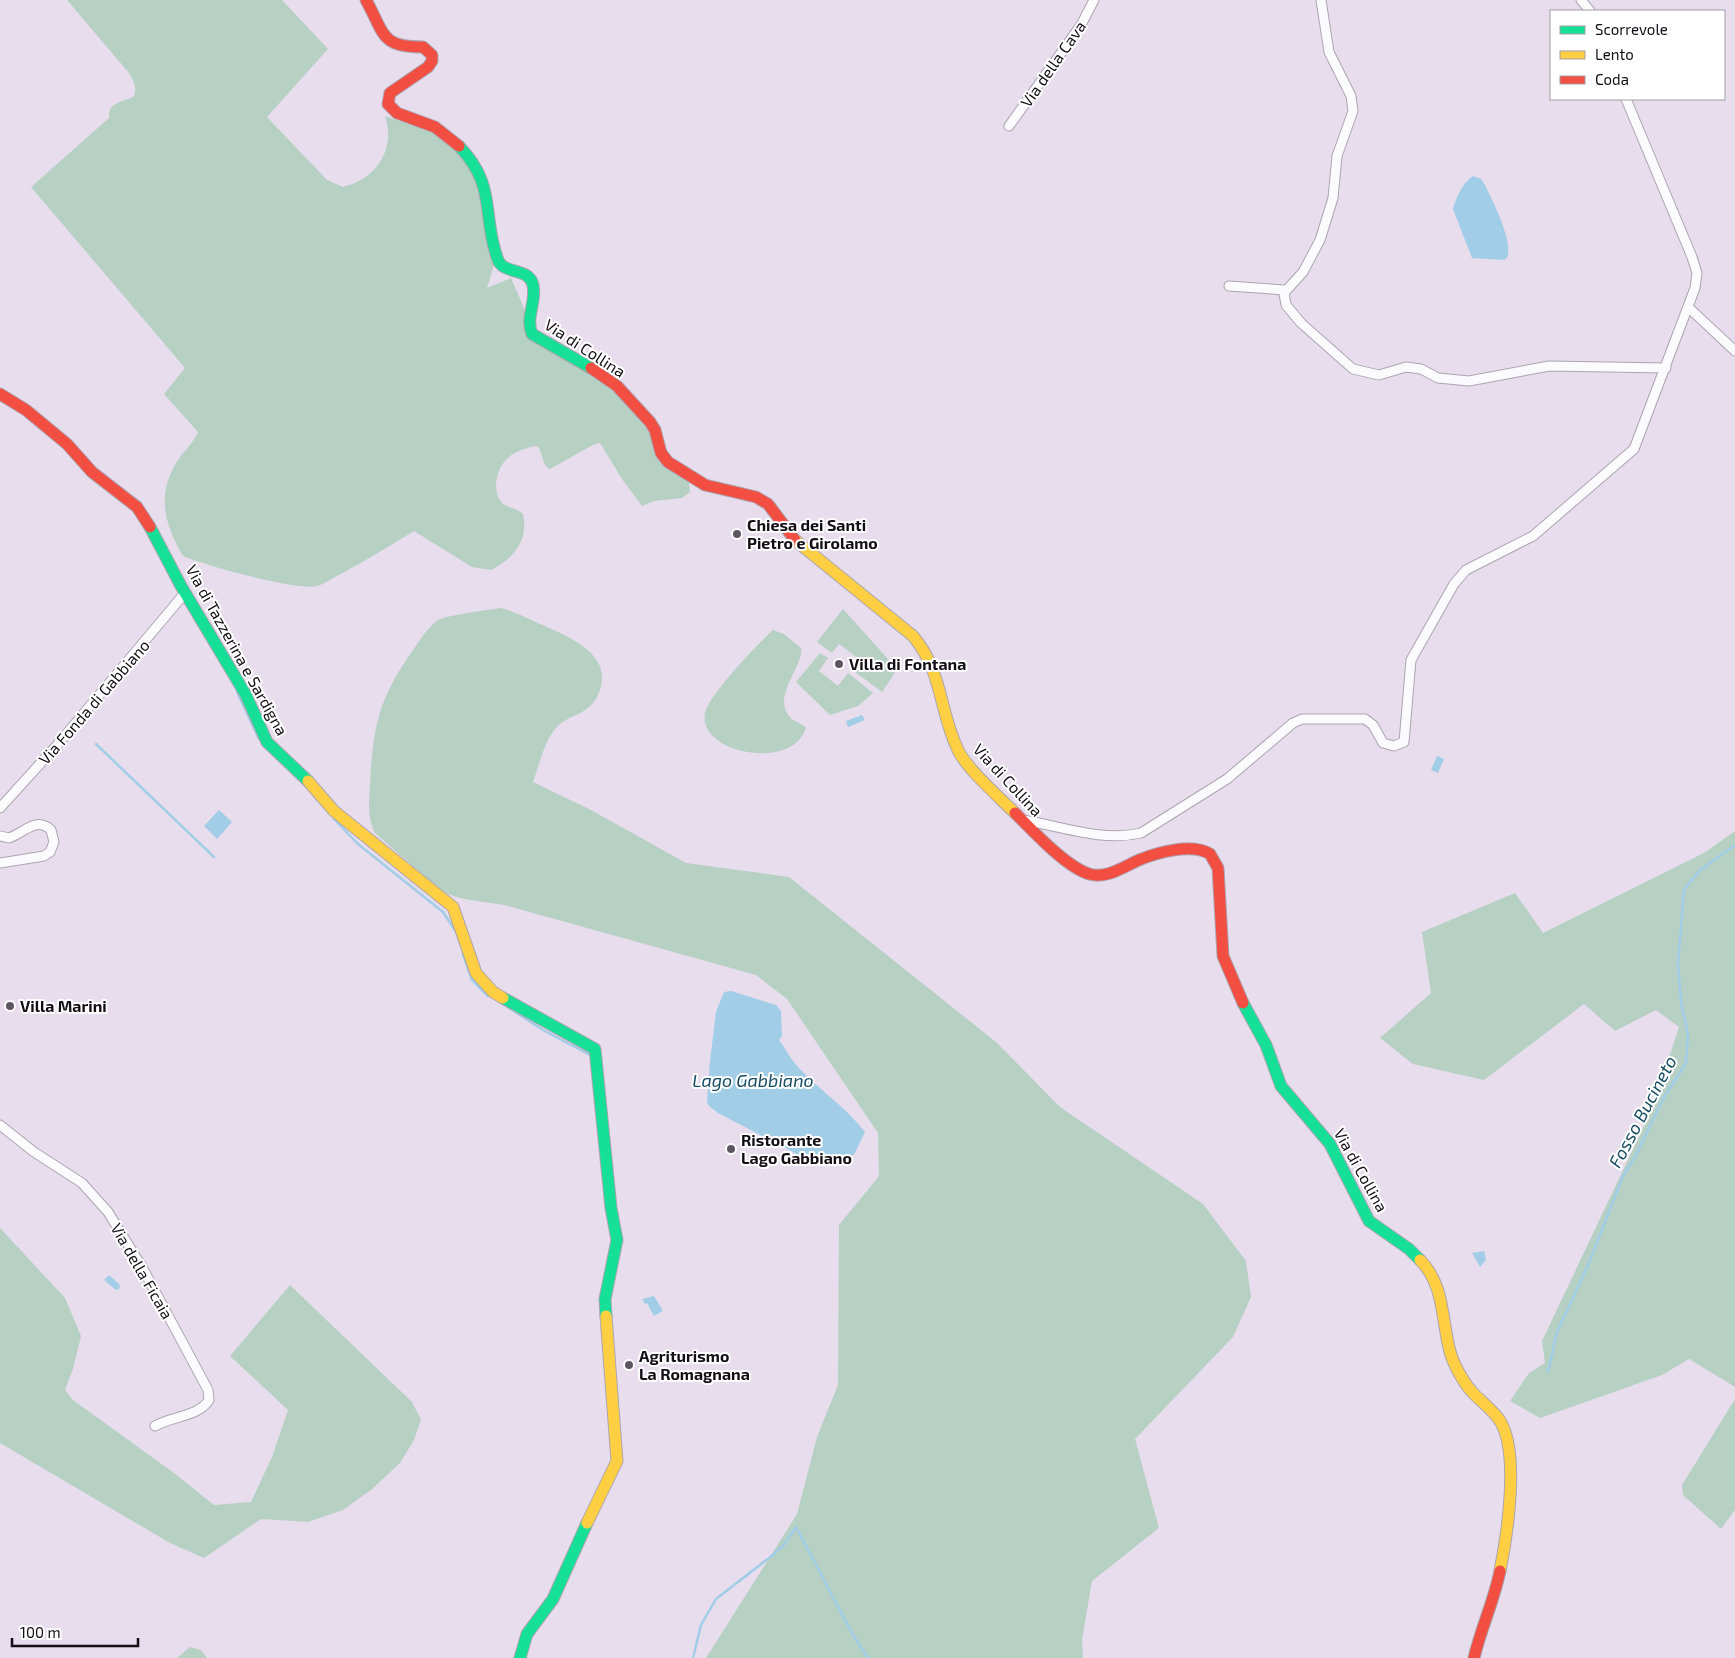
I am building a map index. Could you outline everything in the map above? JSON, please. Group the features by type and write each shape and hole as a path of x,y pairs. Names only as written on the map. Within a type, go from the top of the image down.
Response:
{"street":[{"name":"Via di Collina","path":"366,0 389,42 401,47 423,47 432,55 432,62 428,67 390,92 388,104 399,115 426,123 441,131 475,164 483,184 499,262 506,268 525,274 533,285 528,324 532,334 596,371 617,386 650,422 655,430 661,453 668,462 705,485 756,498 768,504 790,536 919,641 935,666 950,729 958,750 1021,820 1076,866 1092,874 1115,873 1140,860 1184,850 1207,852 1215,858 1218,868 1223,956 1237,992 1266,1045 1281,1086 1289,1098 1317,1127 1330,1144 1369,1221 1409,1249 1425,1265 1443,1304 1446,1336 1452,1357 1472,1392 1498,1419 1507,1437 1511,1494 1506,1539 1495,1595 1480,1630 1474,1658"},
{"name":"Via della Cava","path":"1009,126 1081,25 1094,0"},
{"path":"1321,0 1329,52 1351,96 1353,111 1337,156 1333,198 1320,240 1302,272 1285,290 1283,298 1286,305 1314,335 1353,369 1379,375 1406,366 1421,369 1438,378 1469,380 1549,366 1666,368"},
{"path":"1021,820 1054,824 1100,836 1125,836 1141,833 1227,779 1280,731 1302,719 1364,719 1374,725 1383,743 1394,746 1402,745 1406,738 1411,660 1459,578 1469,568 1532,536 1630,453 1638,443 1688,307 1697,279 1695,264 1626,100"},
{"path":"1229,286 1285,290"},
{"path":"1688,307 1735,351"},
{"name":"Via di Tazzerina e Sardigna","path":"0,394 26,410 67,444 92,472 137,507 147,520 185,593 238,680 267,742 334,811 453,907 472,966 487,987 596,1051 611,1208 617,1240 605,1299 617,1462 552,1599 527,1634 520,1658"},
{"name":"Via Fonda di Gabbiano","path":"0,808 58,744 185,593"},
{"path":"0,836 9,838 36,824 48,827 54,838 52,850 44,856 0,863"},
{"name":"Via della Ficaia","path":"0,1125 34,1152 82,1183 108,1212 142,1267 208,1390 209,1400 203,1407 169,1418 155,1426"}],"green space":[{"path":"67,0 282,0 328,49 267,117 327,180 343,187 365,177 381,161 388,140 385,116 437,133 460,154 477,178 494,265 487,288 511,278 526,313 524,330 527,338 584,369 623,396 689,481 690,492 682,498 654,501 642,506 622,479 600,443 550,469 545,465 537,446 521,450 508,458 497,476 498,497 504,505 523,514 524,533 518,548 512,555 491,570 472,567 414,531 317,586 306,587 271,581 229,571 183,556 176,544 167,520 165,497 171,473 198,432 164,394 185,368 31,187 109,118 109,112 114,105 134,96 135,93 134,84 129,73"},
{"path":"501,608 521,615 577,642 596,659 601,670 602,683 593,704 565,720 555,729 545,747 533,782 591,810 686,863 789,877 996,1042 1060,1107 1203,1204 1246,1261 1251,1297 1233,1337 1135,1439 1159,1528 1092,1581 1082,1640 1083,1658 706,1658 797,1514 817,1437 838,1385 839,1225 879,1176 878,1133 787,999 756,975 504,905 463,899 448,894 440,890 375,833 369,809 373,745 380,713 392,683 421,638 438,620"},
{"path":"843,609 896,668 882,692 851,669 859,659 839,644 832,653 817,642"},
{"path":"773,630 784,634 801,648 801,655 784,700 785,709 790,717 806,728 797,742 783,750 766,753 747,752 730,747 715,738 706,727 705,713 708,705 724,682"},
{"path":"820,653 828,658 819,671 838,686 848,673 873,693 858,706 830,715 796,682"},
{"path":"1735,831 1735,1387 1689,1359 1662,1375 1540,1418 1510,1401 1529,1373 1545,1363 1542,1341 1653,1107 1679,1027 1656,1010 1615,1031 1584,1004 1484,1080 1413,1064 1380,1038 1431,993 1422,932 1515,893 1543,933 1704,853"},
{"path":"0,1228 65,1298 81,1336 73,1369 65,1390 73,1400 174,1473 214,1505 251,1502 272,1457 288,1410 230,1356 290,1285 412,1402 421,1420 414,1440 400,1463 371,1490 343,1510 308,1522 261,1519 204,1558 170,1543 0,1443"},
{"path":"1735,1399 1735,1510 1721,1529 1683,1495 1682,1485"},
{"path":"190,1647 201,1650 207,1658 177,1658"}],"water":[{"path":"1473,176 1481,179 1497,210 1508,242 1507,258 1504,260 1472,258 1453,209 1463,186"},
{"path":"862,715 865,720 848,727 846,721"},
{"path":"1437,756 1444,759 1438,773 1431,770"},
{"path":"219,810 232,822 217,839 204,826"},
{"name":"Lago Gabbiano","path":"731,991 776,1005 781,1011 782,1036 779,1040 792,1060 849,1114 865,1132 855,1153 842,1166 820,1165 808,1160 718,1113 709,1106 707,1102 710,1061 716,1012 724,992"},
{"path":"1484,1251 1486,1260 1480,1267 1472,1253"},
{"path":"109,1275 120,1285 119,1289 116,1290 104,1280"},
{"path":"654,1296 663,1311 654,1316 647,1303 645,1304 642,1299"}],"waterway":[{"path":"237,692 259,739"},
{"path":"96,744 214,857"},
{"path":"334,819 358,844 443,912 456,932"},
{"name":"Fosso Bucineto","path":"1548,1372 1557,1332 1589,1263 1623,1176 1635,1157 1663,1099 1686,1063 1688,1035 1681,1002 1678,963 1684,890 1699,871 1735,845"},
{"path":"463,954 472,980 488,996"},
{"path":"506,1006 543,1030 590,1055"},
{"path":"796,1527 853,1635 868,1658"},
{"path":"693,1658 701,1625 716,1599 783,1546 796,1527"}],"traffic: fast":[{"path":"459,146 471,161 484,188 490,229 498,260 505,268 522,273 531,279 534,291 530,316 532,334 591,368"},
{"path":"150,527 181,586 246,695 267,742 308,781"},
{"path":"503,998 595,1049 611,1208 617,1240 605,1299 606,1316"},
{"path":"1243,1003 1266,1045 1281,1086 1330,1144 1369,1221 1409,1249 1420,1260"},
{"path":"520,1658 527,1634 553,1599 587,1523"}],"traffic: slow":[{"path":"795,540 913,636 930,664 947,721 962,758 1015,813"},
{"path":"308,781 334,811 453,907 476,973 493,992 503,998"},
{"path":"1420,1260 1428,1270 1439,1293 1448,1343 1458,1370 1471,1390 1498,1418 1505,1432 1511,1470 1509,1515 1500,1571"},
{"path":"587,1523 617,1461 606,1316"}],"traffic: jam":[{"path":"366,0 381,30 391,41 409,46 423,47 432,55 432,61 428,67 390,93 388,104 397,113 435,127 459,146"},
{"path":"591,368 617,386 650,422 655,430 661,453 668,462 705,485 756,497 768,504 795,540"},
{"path":"0,394 26,410 67,444 92,472 137,507 150,527"},
{"path":"1015,813 1060,856 1070,864 1089,874 1109,874 1147,857 1175,850 1194,849 1210,854 1218,868 1223,956 1243,1003"},
{"path":"1474,1658 1500,1571"}],"place":[{"name":"Chiesa dei Santi Pietro e Girolamo","path":"737,534"},
{"name":"Villa di Fontana","path":"839,664"},
{"name":"Villa Marini","path":"10,1006"},
{"name":"Ristorante Lago Gabbiano","path":"731,1149"},
{"name":"Agriturismo La Romagnana","path":"629,1365"}]}
